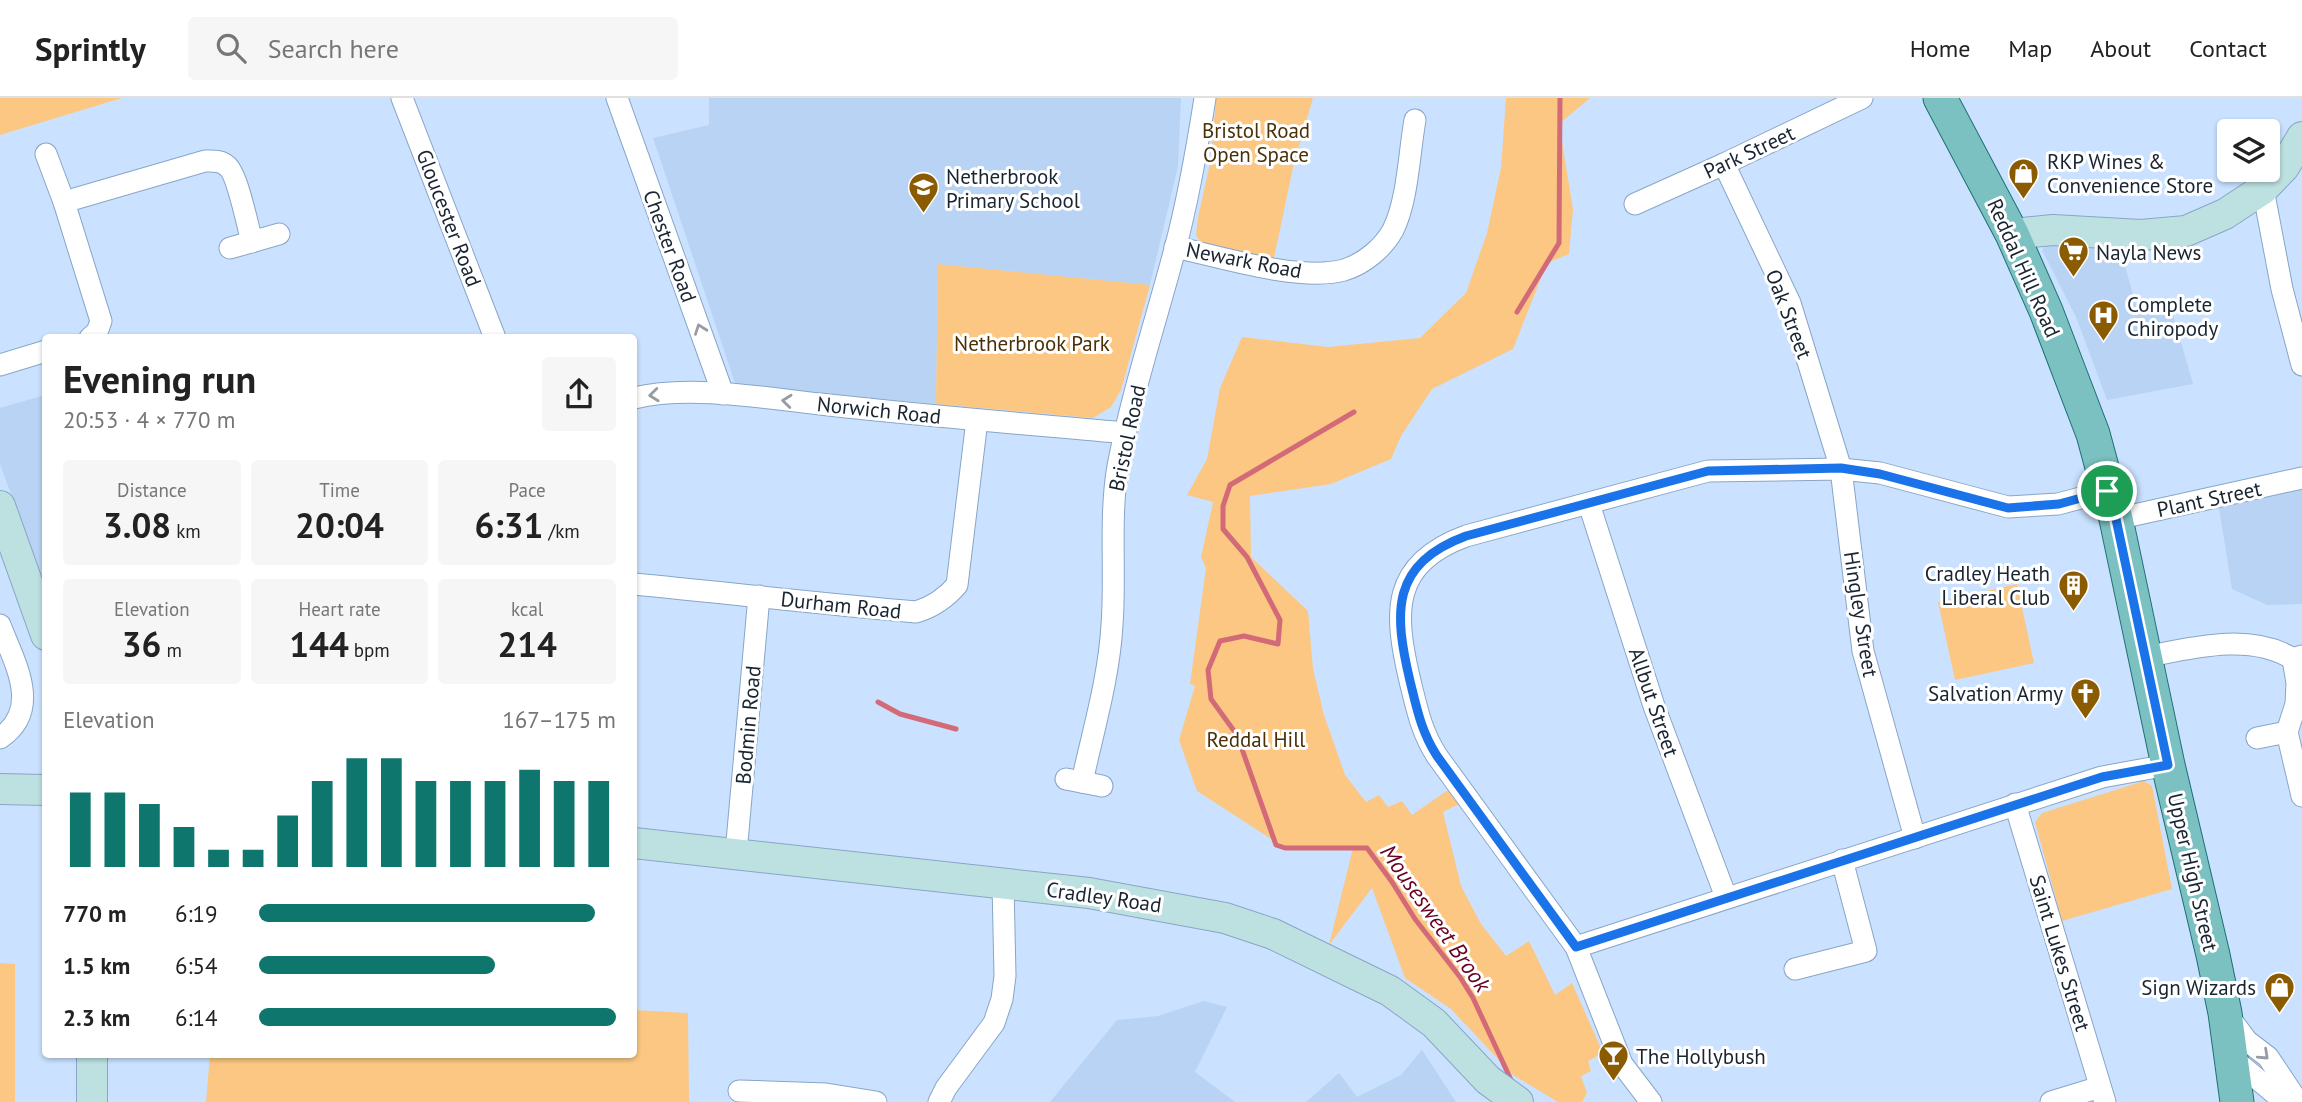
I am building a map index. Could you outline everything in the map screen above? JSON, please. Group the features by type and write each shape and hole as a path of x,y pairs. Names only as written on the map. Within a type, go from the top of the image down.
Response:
{"main road":[{"name":"Reddal Hill Road","path":"1940,98 2012,234 2046,311 2095,444"},
{"path":"2012,234 2053,230 2141,235 2186,231 2225,214 2263,189 2284,167 2302,136"},
{"name":"Upper High Street","path":"2095,444 2112,505 2225,1013 2237,1102"},
{"path":"0,506 42,624"},
{"path":"0,789 42,790"},
{"name":"Cradley Road","path":"637,843 1089,893 1225,918 1273,934 1390,991 1434,1023 1488,1080 1518,1102"},
{"path":"92,1058 92,1102"}],"street":[{"name":"Gloucester Road","path":"402,98 493,334"},
{"name":"Chester Road","path":"617,98 723,394"},
{"name":"Bristol Road","path":"1083,782 1108,664 1115,578 1114,503 1118,468 1175,247 1196,157 1205,98"},
{"name":"Park Street","path":"1635,204 1861,98"},
{"name":"Newark Road","path":"1175,247 1279,269 1308,272 1343,270 1356,266 1374,254 1393,230 1400,212 1415,120"},
{"path":"46,154 101,321 95,334"},
{"path":"64,202 216,160 228,166 234,177 252,242"},
{"name":"Oak Street","path":"1724,164 1790,303 1841,468"},
{"path":"2263,189 2292,287 2302,365"},
{"path":"230,248 279,234"},
{"path":"0,365 42,352"},
{"name":"Norwich Road","path":"637,397 652,393 723,394 1126,433"},
{"name":"Durham Road","path":"637,584 785,601 916,612 927,609 947,596 957,585 960,574 977,420"},
{"name":"Plant Street","path":"1576,947 1428,742 1420,724 1402,646 1399,615 1410,578 1431,552 1466,536 1708,471 1841,468 1880,474 2008,508 2059,504 2112,505 2302,478"},
{"name":"Hingley Street","path":"1841,468 1863,651 1915,838"},
{"name":"Allbut Street","path":"1589,504 1654,706 1726,897"},
{"name":"Bodmin Road","path":"736,853 759,596"},
{"path":"0,625 23,689 24,704 12,729 0,738"},
{"path":"2145,657 2209,644 2257,645 2298,657 2296,704 2287,732 2302,796"},
{"path":"2256,738 2287,732"},
{"path":"1651,1102 1622,1064 1576,947 2102,777 2168,765"},
{"name":"Saint Lukes Street","path":"2015,804 2103,1094"},
{"path":"1794,969 1866,951 1842,860"},
{"path":"940,1102 946,1088 994,1023 1002,999 1005,976 1003,884"},
{"name":"Upper High Street","path":"2225,1013 2247,1041 2269,1057 2298,1102"},
{"path":"2232,1058 2285,1102"},
{"path":"738,1091 826,1094 876,1102"},
{"path":"2051,1102 2103,1094"}],"shaded area":[{"name":"Netherbrook Primary School","path":"709,98 1181,98 1178,166 1150,285 938,264 936,404 736,386 653,138 709,125"},
{"path":"2051,239 2119,245 2136,305 2168,297 2193,384 2107,400 2076,317 2042,250"},
{"path":"42,396 42,579 0,464 0,408"},
{"path":"2302,488 2302,604 2267,605 2232,589 2219,508"},
{"path":"1204,1001 1227,1007 1195,1072 1235,1102 1050,1102 1117,1020 1158,1016"},
{"path":"1422,1050 1456,1102 1306,1102 1339,1073 1357,1097 1401,1075"}],"green space":[{"path":"0,98 122,98 0,135"},
{"name":"Bristol Road Open Space","path":"1216,98 1313,98 1294,163 1274,258 1203,246 1196,235 1211,159"},
{"name":"Reddal Hill","path":"1506,98 1590,98 1559,124 1573,209 1569,254 1547,263 1513,349 1432,389 1401,436 1391,459 1331,484 1250,496 1251,557 1308,611 1313,669 1324,715 1345,775 1366,802 1379,795 1388,807 1402,801 1412,815 1448,790 1459,804 1443,812 1461,886 1481,924 1506,956 1529,941 1555,995 1572,983 1603,1053 1588,1061 1591,1071 1581,1076 1587,1093 1582,1102 1558,1102 1513,1075 1451,1009 1405,978 1372,888 1329,945 1353,848 1285,848 1197,791 1179,740 1195,686 1190,684 1206,568 1201,557 1213,502 1187,495 1207,459 1220,388 1242,337 1328,347 1420,338 1466,293 1487,233 1501,168"},
{"name":"Netherbrook Park","path":"938,264 1150,285 1121,390 1111,407 1093,418 936,404"},
{"path":"2017,584 2034,663 1955,680 1938,602"},
{"path":"2144,781 2152,786 2172,889 2062,921 2035,822 2042,813"},
{"path":"0,963 15,964 15,1102 0,1102"},
{"path":"637,1010 688,1013 689,1102 206,1102 210,1058 637,1058"}],"waterway":[{"name":"Mousesweet Brook","path":"1517,312 1559,243 1560,98"},
{"name":"Mousesweet Brook","path":"1354,412 1230,485 1223,506 1223,529 1247,557 1280,620 1278,644 1244,636 1220,641 1208,670 1211,699 1237,735 1276,845 1285,848 1367,848 1415,919 1460,977 1473,998 1512,1082"},
{"path":"878,702 900,714 956,729"}],"place":[{"name":"RKP Wines & Convenience Store","path":"2024,200"},
{"name":"Netherbrook Primary School","path":"923,215"},
{"name":"Nayla News","path":"2073,279"},
{"name":"Complete Chiropody","path":"2104,343"},
{"name":"Cradley Heath Liberal Club","path":"2073,612"},
{"name":"Salvation Army","path":"2086,720"},
{"name":"Sign Wizards","path":"2279,1014"},
{"name":"The Hollybush","path":"1613,1083"}],"route":[{"path":"1841,468 1880,474 2008,508 2059,504 2107,491 2116,519 2168,765 2102,777 1576,947 1437,756 1420,724 1402,646 1399,615 1404,594 1410,578 1431,552 1466,536 1708,471 1841,468"}]}
